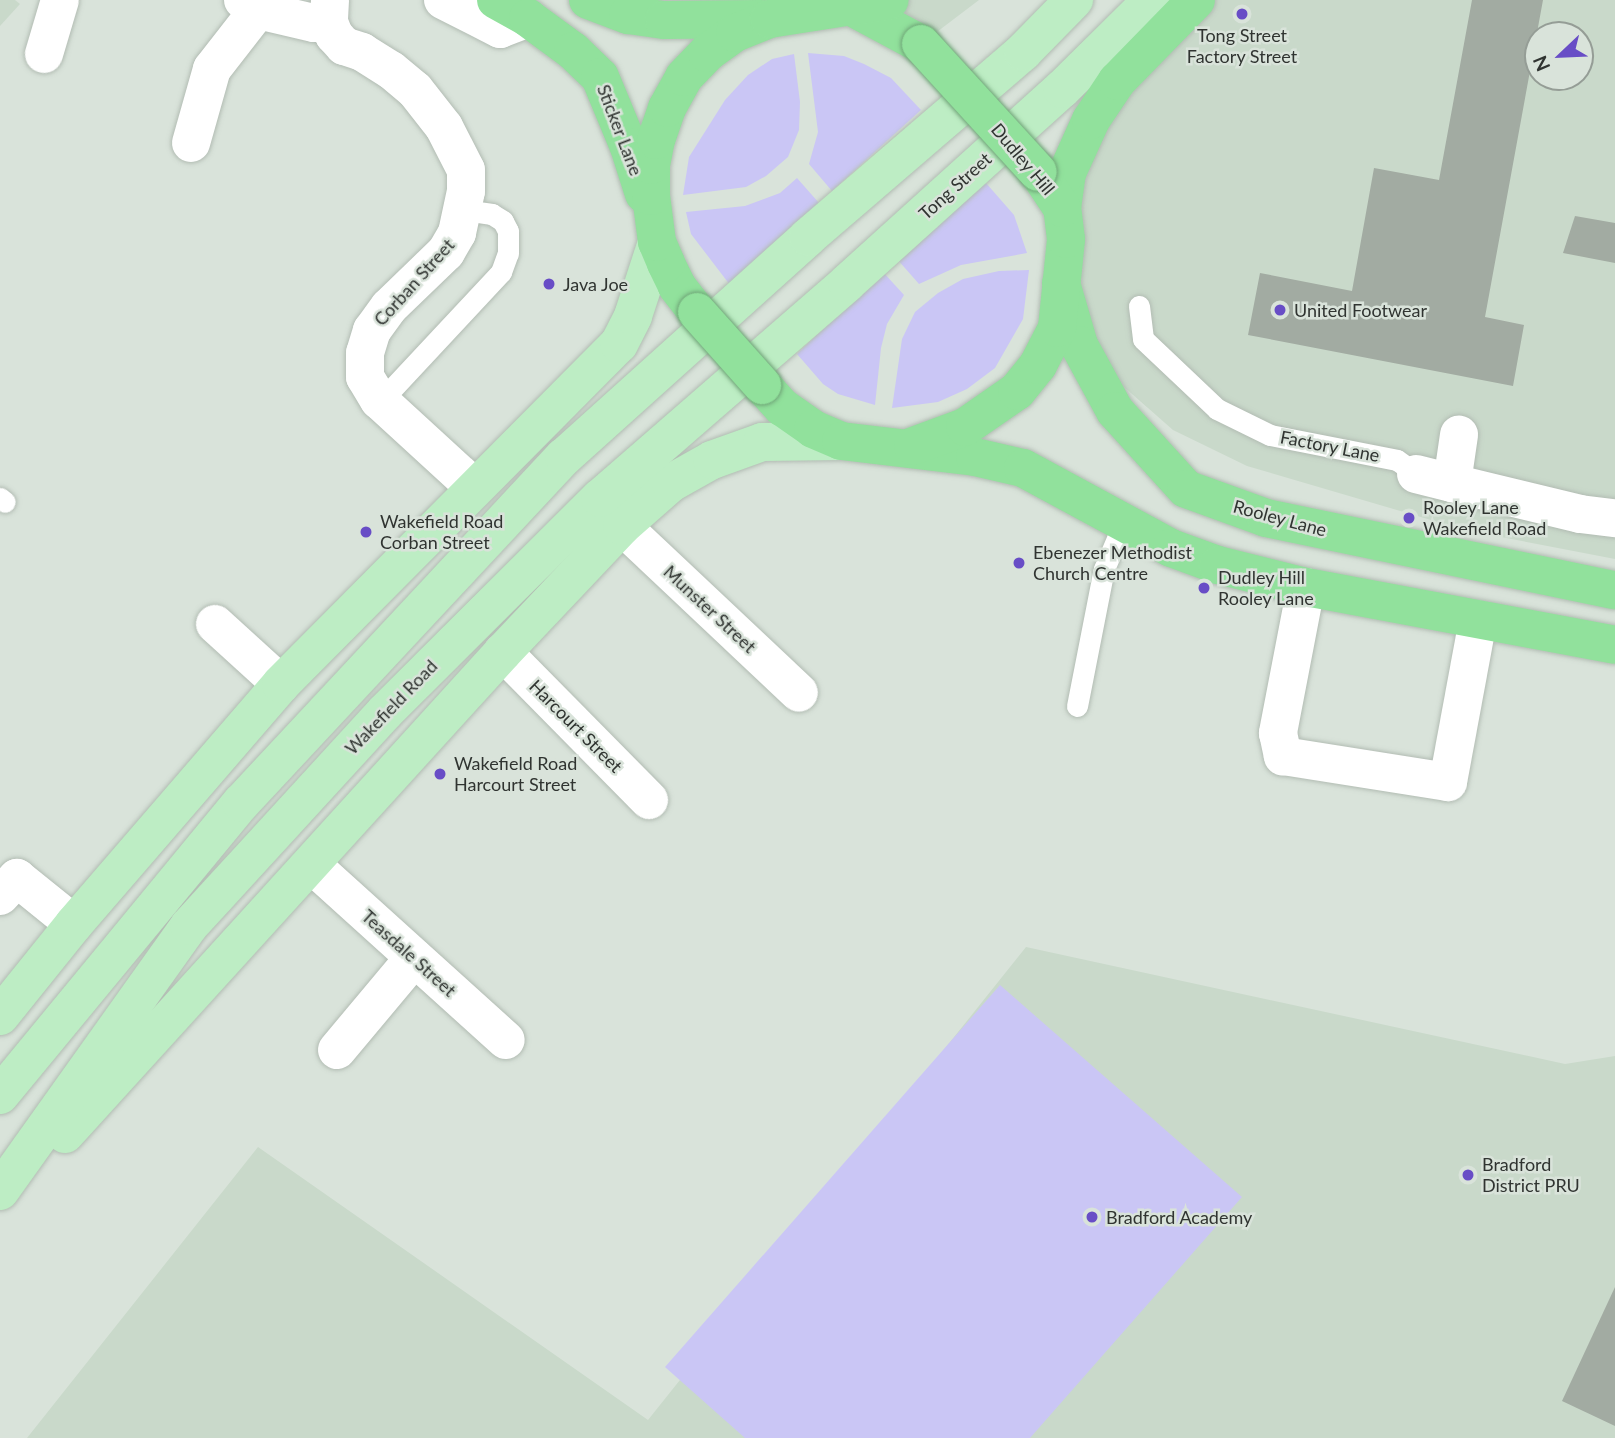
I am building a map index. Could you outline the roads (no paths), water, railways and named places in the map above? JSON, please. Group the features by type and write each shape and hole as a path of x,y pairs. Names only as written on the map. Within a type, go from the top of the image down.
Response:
{"highway":[{"path":"588,0 628,15 664,20 769,19"},
{"path":"850,6 890,0"},
{"path":"1062,208 1067,173 1091,120 1117,81 1196,0"},
{"name":"Dudley Hill","path":"850,6 921,44 1038,172 1062,208 1066,239 1057,328 1038,365 1017,391 965,427 934,441 901,449 841,441 813,429 782,407 677,286 656,234 651,166 667,108 684,77 706,54 735,33 769,19 850,6"},
{"name":"Sticker Lane","path":"512,9 573,51 600,77 629,147 656,234"},
{"name":"Rooley Lane","path":"1062,283 1079,345 1115,411 1186,489 1266,518 1615,590"},
{"path":"901,449 975,457 1023,468 1171,548 1218,565 1306,587 1615,645"}],"main road":[{"path":"0,1095 241,803 564,457 808,237 1023,52 1074,0"},
{"name":"Tong Street","path":"847,283 1062,89 1152,0"},
{"path":"0,1016 74,924 281,684 618,344 633,316 656,234"},
{"name":"Wakefield Road","path":"0,1191 189,926 385,712 600,498 847,283"},
{"path":"0,1206 503,652 622,526 671,482 712,460 762,442 841,441"}],"street":[{"path":"44,54 60,0"},
{"path":"443,0 500,29 512,9"},
{"path":"191,143 212,69 250,5 314,23 329,11"},
{"name":"Corban Street","path":"329,11 334,35 344,46 391,70 415,90 457,149 466,170 463,210 457,233 446,252 389,307 372,330 365,353 365,376 387,407 474,487"},
{"path":"1434,479 1459,435"},
{"name":"Factory Lane","path":"1434,479 1580,514 1615,518"},
{"name":"Munster Street","path":"622,526 799,693"},
{"path":"1306,587 1278,733 1283,757 1448,782 1478,620"},
{"path":"215,624 281,684"},
{"name":"Harcourt Street","path":"503,652 649,800"},
{"name":"Teasdale Street","path":"312,865 506,1040"},
{"path":"0,895 17,878 74,924"},
{"path":"333,1048 414,958"}],"lane":[{"path":"387,407 390,391 501,272 508,253 508,231 503,221 492,214 463,210"},
{"name":"Factory Lane","path":"1139,306 1143,339 1217,409 1270,435 1397,460 1434,479"},
{"path":"1077,706 1104,569 1124,522"}],"place":[{"name":"Tong Street Factory Street","path":"1242,14"},
{"name":"Java Joe","path":"549,284"},
{"name":"United Footwear","path":"1280,310"},
{"name":"Rooley Lane Wakefield Road","path":"1409,518"},
{"name":"Wakefield Road Corban Street","path":"366,532"},
{"name":"Ebenezer Methodist Church Centre","path":"1019,563"},
{"name":"Dudley Hill Rooley Lane","path":"1204,588"},
{"name":"Wakefield Road Harcourt Street","path":"440,774"},
{"name":"Bradford District PRU","path":"1468,1175"},
{"name":"Bradford Academy","path":"1092,1217"}]}
